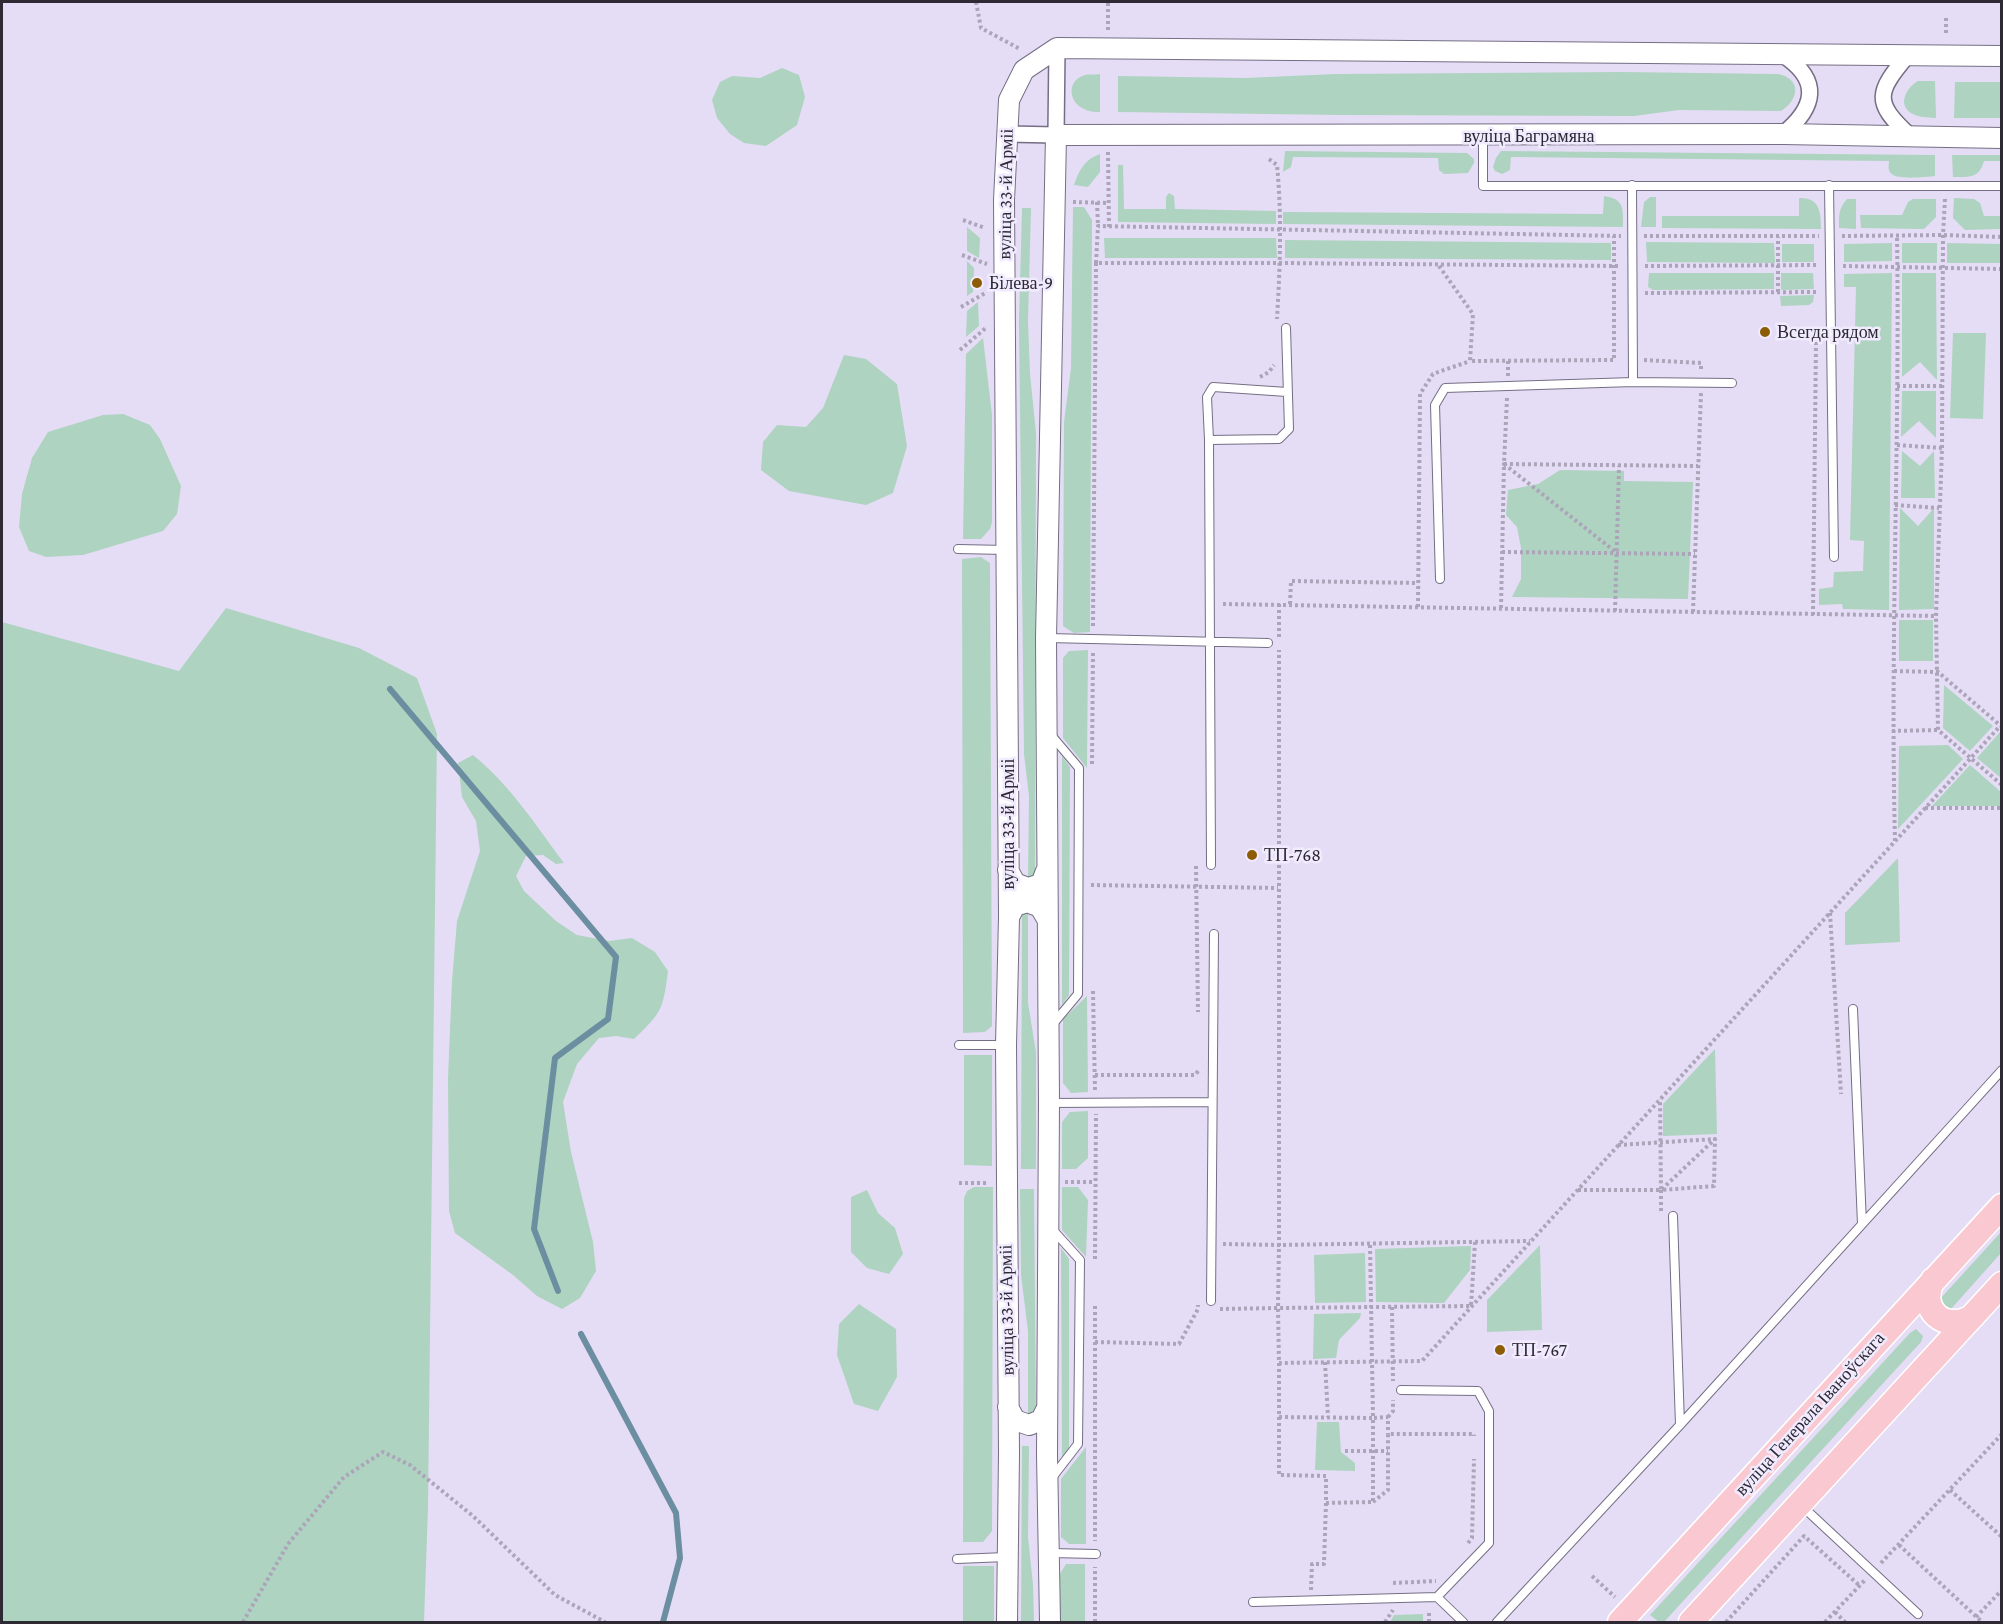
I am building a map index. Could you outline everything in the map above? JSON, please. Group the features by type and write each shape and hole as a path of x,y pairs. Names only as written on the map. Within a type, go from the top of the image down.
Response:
{"main road":[{"name":"вуліца Генерала Іваноўскага","path":"1620,1623 2001,1206"},
{"path":"1933,1280 1928,1294 1931,1309 1935,1315 1950,1323 1966,1321 1972,1316"},
{"path":"1691,1623 2001,1284"},
{"path":"1895,1321 1912,1318 1927,1324 1936,1336 1935,1358"}],"street":[{"name":"вуліца 33-й Арміі","path":"1007,1623 1009,1453 1006,1045 1009,917 1004,200 1009,100 1024,69 1057,48"},
{"path":"1050,1623 1047,1455 1046,638 1057,48 2001,56"},
{"path":"1782,55 1797,64 1806,76 1809,92 1806,109 1799,121 1783,134"},
{"path":"1907,56 1895,70 1882,96 1884,107 1891,119 1909,135"},
{"path":"1007,134 1056,135"},
{"name":"вуліца Баграмяна","path":"1056,135 1783,134 2001,138"},
{"path":"1008,870 1015,883 1028,888 1041,884 1046,871"},
{"path":"1009,917 1015,906 1027,902 1040,907 1047,920"},
{"path":"1008,1407 1015,1420 1029,1425 1041,1420 1047,1408"},
{"path":"1009,1453 1015,1442 1028,1437 1041,1442 1047,1455"}],"lane":[{"path":"1483,136 1483,186 2001,186"},
{"path":"1632,185 1633,382"},
{"path":"1829,185 1834,557"},
{"path":"1209,440 1279,439 1289,429 1286,328"},
{"path":"1440,579 1435,405 1445,388 1633,382 1732,382"},
{"path":"1211,865 1209,440 1206,397 1213,387 1287,392"},
{"path":"958,549 1007,550"},
{"path":"1046,638 1268,643"},
{"path":"1047,729 1079,768 1078,994 1048,1030"},
{"path":"1211,1301 1214,934"},
{"path":"1853,1009 1862,1224"},
{"path":"959,1045 1006,1045"},
{"path":"1497,1623 1680,1425 2001,1070"},
{"path":"1048,1102 1096,1108 1212,1102"},
{"path":"1673,1216 1680,1425"},
{"path":"1048,1224 1080,1260 1078,1444 1049,1482"},
{"path":"1253,1602 1437,1597 1490,1544 1489,1411 1479,1391 1401,1390"},
{"path":"1801,1505 1918,1614"},
{"path":"1050,1552 1095,1554"},
{"path":"957,1559 1006,1557"},
{"path":"1437,1597 1463,1623"}],"path":[{"path":"976,2 981,28 1038,59"},
{"path":"1108,3 1108,31"},
{"path":"1946,18 1946,36"},
{"path":"1108,151 1109,227"},
{"path":"1938,730 1936,616 1943,386 1945,199"},
{"path":"1071,202 1108,203"},
{"path":"1092,768 1097,202"},
{"path":"963,220 987,229"},
{"path":"1098,226 1632,236"},
{"path":"1642,246 1643,236 1943,235 2001,237"},
{"path":"1614,236 1614,360"},
{"path":"1816,236 1816,246"},
{"path":"1895,841 1892,731 1898,386 1897,236"},
{"path":"1778,237 1778,292"},
{"path":"987,252 987,273"},
{"path":"962,255 987,264"},
{"path":"1642,256 1642,275"},
{"path":"1816,256 1816,274"},
{"path":"1096,263 1280,262 1632,267"},
{"path":"1439,265 1473,314 1470,361 1633,360 1701,363 1693,612"},
{"path":"1642,266 1830,265 2001,269"},
{"path":"987,282 987,303"},
{"path":"1816,283 1816,304"},
{"path":"1642,284 1642,293 1816,292"},
{"path":"961,307 987,292"},
{"path":"960,350 987,327"},
{"path":"1814,615 1816,328"},
{"path":"1500,608 1508,361"},
{"path":"1898,386 1943,386"},
{"path":"1897,445 1941,448"},
{"path":"1504,464 1698,466"},
{"path":"1504,464 1617,553"},
{"path":"1615,611 1619,465"},
{"path":"1895,505 1939,508"},
{"path":"1502,552 1695,554"},
{"path":"1290,604 1291,581 1418,583"},
{"path":"1210,604 1936,616"},
{"path":"1279,604 1279,1475 1326,1476 1324,1564 1312,1564 1311,1601"},
{"path":"1093,652 1103,652"},
{"path":"1279,1363 1422,1361 2001,726 1938,672 1894,670"},
{"path":"1892,731 1938,730 2001,785"},
{"path":"1925,808 2001,808"},
{"path":"1196,864 1198,1014"},
{"path":"1091,896 1091,885 1278,888"},
{"path":"1830,912 1841,1097"},
{"path":"1093,980 1096,1108 1095,1262"},
{"path":"1095,1075 1195,1075 1199,1072 1199,1060"},
{"path":"1660,1099 1661,1214"},
{"path":"1096,1108 1107,1113"},
{"path":"1618,1145 1716,1139"},
{"path":"1660,1190 1716,1139"},
{"path":"1577,1190 1660,1190 1714,1186 1716,1139"},
{"path":"1063,1182 1095,1182"},
{"path":"959,1183 992,1183"},
{"path":"1212,1244 1531,1241"},
{"path":"1471,1306 1474,1242"},
{"path":"1370,1244 1373,1502"},
{"path":"1095,1296 1095,1623"},
{"path":"1095,1342 1179,1344 1198,1309 1199,1298"},
{"path":"1198,1309 1471,1306"},
{"path":"1326,1503 1373,1502 1388,1490 1388,1417 1393,1411 1392,1307"},
{"path":"1325,1362 1328,1417"},
{"path":"1279,1417 1388,1417"},
{"path":"1388,1434 1474,1434 1474,1446"},
{"path":"1825,1623 2001,1434"},
{"path":"1345,1451 1388,1451"},
{"path":"243,1623 288,1544 344,1477 382,1452 410,1465 464,1509 555,1595 605,1623"},
{"path":"1465,1547 1472,1538 1474,1457"},
{"path":"1950,1490 2001,1537"},
{"path":"1726,1623 1804,1536 1860,1586"},
{"path":"1899,1545 1982,1623"},
{"path":"1593,1576 1615,1597"},
{"path":"1392,1583 1438,1581"},
{"path":"1311,1587 1323,1586"},
{"path":"1976,1617 2001,1590"},
{"path":"1429,1610 1429,1623"},
{"path":"1835,1612 1845,1623"}],"green space":[{"path":"782,68 799,75 805,97 797,125 766,146 744,143 730,134 717,118 712,100 720,82 732,76 760,78"},
{"path":"1622,72 1778,74 1791,80 1795,90 1792,101 1781,111 1679,110 1634,116 1118,112 1118,76 1245,78 1336,74"},
{"path":"1100,74 1100,112 1089,111 1075,102 1072,96 1074,83 1085,75"},
{"path":"1918,81 1935,81 1936,118 1914,115 1905,105 1907,91"},
{"path":"1955,82 2001,82 2001,118 1954,118"},
{"path":"1285,151 1467,153 1474,159 1474,163 1468,173 1444,174 1439,170 1438,158 1293,157 1291,167 1283,172"},
{"path":"1501,151 1935,155 1935,176 1912,178 1895,176 1889,171 1889,161 1511,157 1510,170 1502,174 1495,171 1493,167"},
{"path":"1100,154 1100,172 1088,187 1074,185 1083,166"},
{"path":"1952,155 2001,155 2001,161 1984,161 1982,167 1973,176 1953,177"},
{"path":"1118,165 1123,165 1124,209 1166,209 1166,197 1169,193 1174,196 1175,209 1276,211 1276,224 1118,222"},
{"path":"1604,196 1619,202 1623,210 1623,227 1283,224 1283,212 1603,214"},
{"path":"1650,197 1656,197 1656,227 1641,227 1644,202"},
{"path":"1799,198 1811,200 1818,207 1821,229 1662,228 1662,216 1799,216"},
{"path":"1954,198 1974,199 1980,203 1984,216 2001,216 2001,229 1965,230 1953,218"},
{"path":"1847,199 1856,199 1856,229 1839,228 1839,216"},
{"path":"1913,199 1936,199 1936,217 1924,229 1861,228 1860,215 1902,215 1908,202"},
{"path":"1073,207 1084,207 1092,220 1090,632 1074,633 1063,626 1064,422 1071,368"},
{"path":"1022,208 1031,208 1028,321 1036,433 1035,879 1028,880 1029,796 1024,754 1019,322"},
{"path":"967,227 980,238 979,258 967,251"},
{"path":"1104,238 1276,238 1277,258 1105,258"},
{"path":"1285,240 1611,243 1611,260 1285,258"},
{"path":"1646,242 1774,243 1775,263 1647,262"},
{"path":"1892,243 1892,261 1844,262 1844,244"},
{"path":"1902,243 1937,243 1937,263 1902,263"},
{"path":"1947,243 2001,244 2001,263 1947,263"},
{"path":"1782,244 1814,244 1814,262 1782,262"},
{"path":"967,261 974,268 973,292 967,296"},
{"path":"1649,273 1774,273 1774,289 1653,290 1648,287"},
{"path":"1781,273 1813,273 1814,289 1781,290"},
{"path":"1892,273 1889,610 1843,609 1842,604 1819,605 1819,589 1833,587 1834,572 1863,571 1864,541 1850,540 1856,287 1844,287 1844,274"},
{"path":"1902,273 1936,273 1937,380 1920,362 1902,377"},
{"path":"1814,295 1813,302 1809,305 1781,306 1780,296"},
{"path":"978,302 979,326 966,337 967,311"},
{"path":"1953,333 1986,333 1983,419 1950,418"},
{"path":"983,338 992,415 992,522 990,529 981,539 963,539 966,354"},
{"path":"844,355 866,359 897,384 907,446 893,493 866,505 789,491 761,470 763,442 777,425 806,427 823,408"},
{"path":"1902,391 1936,391 1936,438 1919,421 1901,437"},
{"path":"123,414 150,425 160,439 181,486 177,514 163,531 83,555 46,557 29,551 19,527 22,494 32,458 48,432 103,415"},
{"path":"1902,451 1920,466 1934,451 1935,498 1901,498"},
{"path":"1560,470 1624,471 1624,481 1693,482 1688,599 1512,597 1521,579 1521,548 1517,527 1506,515 1508,490 1538,484"},
{"path":"1900,508 1918,526 1934,508 1934,609 1899,610"},
{"path":"981,557 990,563 992,1026 985,1032 963,1033 962,559"},
{"path":"226,608 359,648 417,678 437,734 428,1507 424,1622 2,1622 2,622 179,671"},
{"path":"1899,620 1933,620 1933,661 1899,661"},
{"path":"1088,650 1087,768 1063,738 1063,658 1069,651"},
{"path":"1944,685 1993,726 1970,751 1943,728"},
{"path":"2000,732 2002,733 2001,778 1977,758"},
{"path":"1948,745 1963,759 1898,829 1899,746"},
{"path":"473,755 510,792 564,863 556,864 543,855 526,856 516,876 524,891 556,921 577,935 609,941 632,938 655,952 668,971 665,994 656,1016 634,1039 616,1036 599,1038 577,1064 563,1102 571,1152 593,1242 596,1271 580,1298 562,1309 537,1296 513,1275 455,1233 449,1211 448,1079 457,921 480,851 476,821 462,797 458,763"},
{"path":"1062,756 1070,767 1069,995 1062,1005"},
{"path":"1970,765 2001,792 2001,806 1932,806"},
{"path":"1898,858 1900,942 1845,945 1845,913"},
{"path":"1022,910 1028,911 1028,1003 1036,1052 1036,1169 1021,1169"},
{"path":"1087,996 1088,1092 1071,1093 1063,1083 1063,1019"},
{"path":"1715,1049 1717,1134 1663,1136 1663,1104"},
{"path":"964,1055 992,1055 992,1166 964,1165"},
{"path":"1088,1111 1088,1158 1076,1169 1062,1169 1062,1122 1070,1112"},
{"path":"974,1187 993,1187 992,1531 983,1542 963,1542 964,1198 967,1191"},
{"path":"1062,1187 1078,1187 1088,1200 1086,1257 1062,1230"},
{"path":"1020,1189 1034,1189 1036,1416 1028,1415 1028,1331 1021,1275"},
{"path":"867,1190 878,1213 895,1228 903,1254 889,1274 867,1268 851,1252 851,1197"},
{"path":"2001,1232 2001,1253 1951,1309 1943,1309 1940,1299"},
{"path":"1540,1245 1542,1330 1487,1332 1487,1300"},
{"path":"1471,1246 1470,1270 1444,1303 1376,1302 1375,1249"},
{"path":"1061,1248 1069,1259 1069,1450 1062,1459"},
{"path":"1365,1253 1366,1302 1315,1303 1314,1255"},
{"path":"859,1304 896,1329 897,1377 878,1411 854,1404 837,1355 839,1324"},
{"path":"1361,1313 1360,1318 1339,1340 1336,1358 1313,1359 1314,1314"},
{"path":"1916,1329 1923,1336 1921,1342 1664,1622 1659,1622 1650,1615 1910,1333"},
{"path":"1317,1422 1339,1422 1341,1452 1355,1463 1355,1471 1315,1470"},
{"path":"1022,1446 1029,1446 1028,1537 1034,1622 1021,1622"},
{"path":"1086,1447 1086,1544 1069,1544 1061,1537 1061,1479"},
{"path":"1066,1564 1085,1564 1085,1622 1060,1622 1060,1574"},
{"path":"963,1566 994,1566 994,1622 963,1622"},
{"path":"1423,1614 1423,1622 1390,1622 1394,1615"}],"waterway":[{"path":"390,689 616,957 608,1019 555,1058 534,1229 558,1291"},
{"path":"581,1334 676,1513 680,1558 663,1622"}],"place":[{"name":"Білева-9","path":"977,283"},
{"name":"Всегда рядом","path":"1765,332"},
{"name":"ТП-768","path":"1252,855"},
{"name":"ТП-767","path":"1500,1350"}]}
